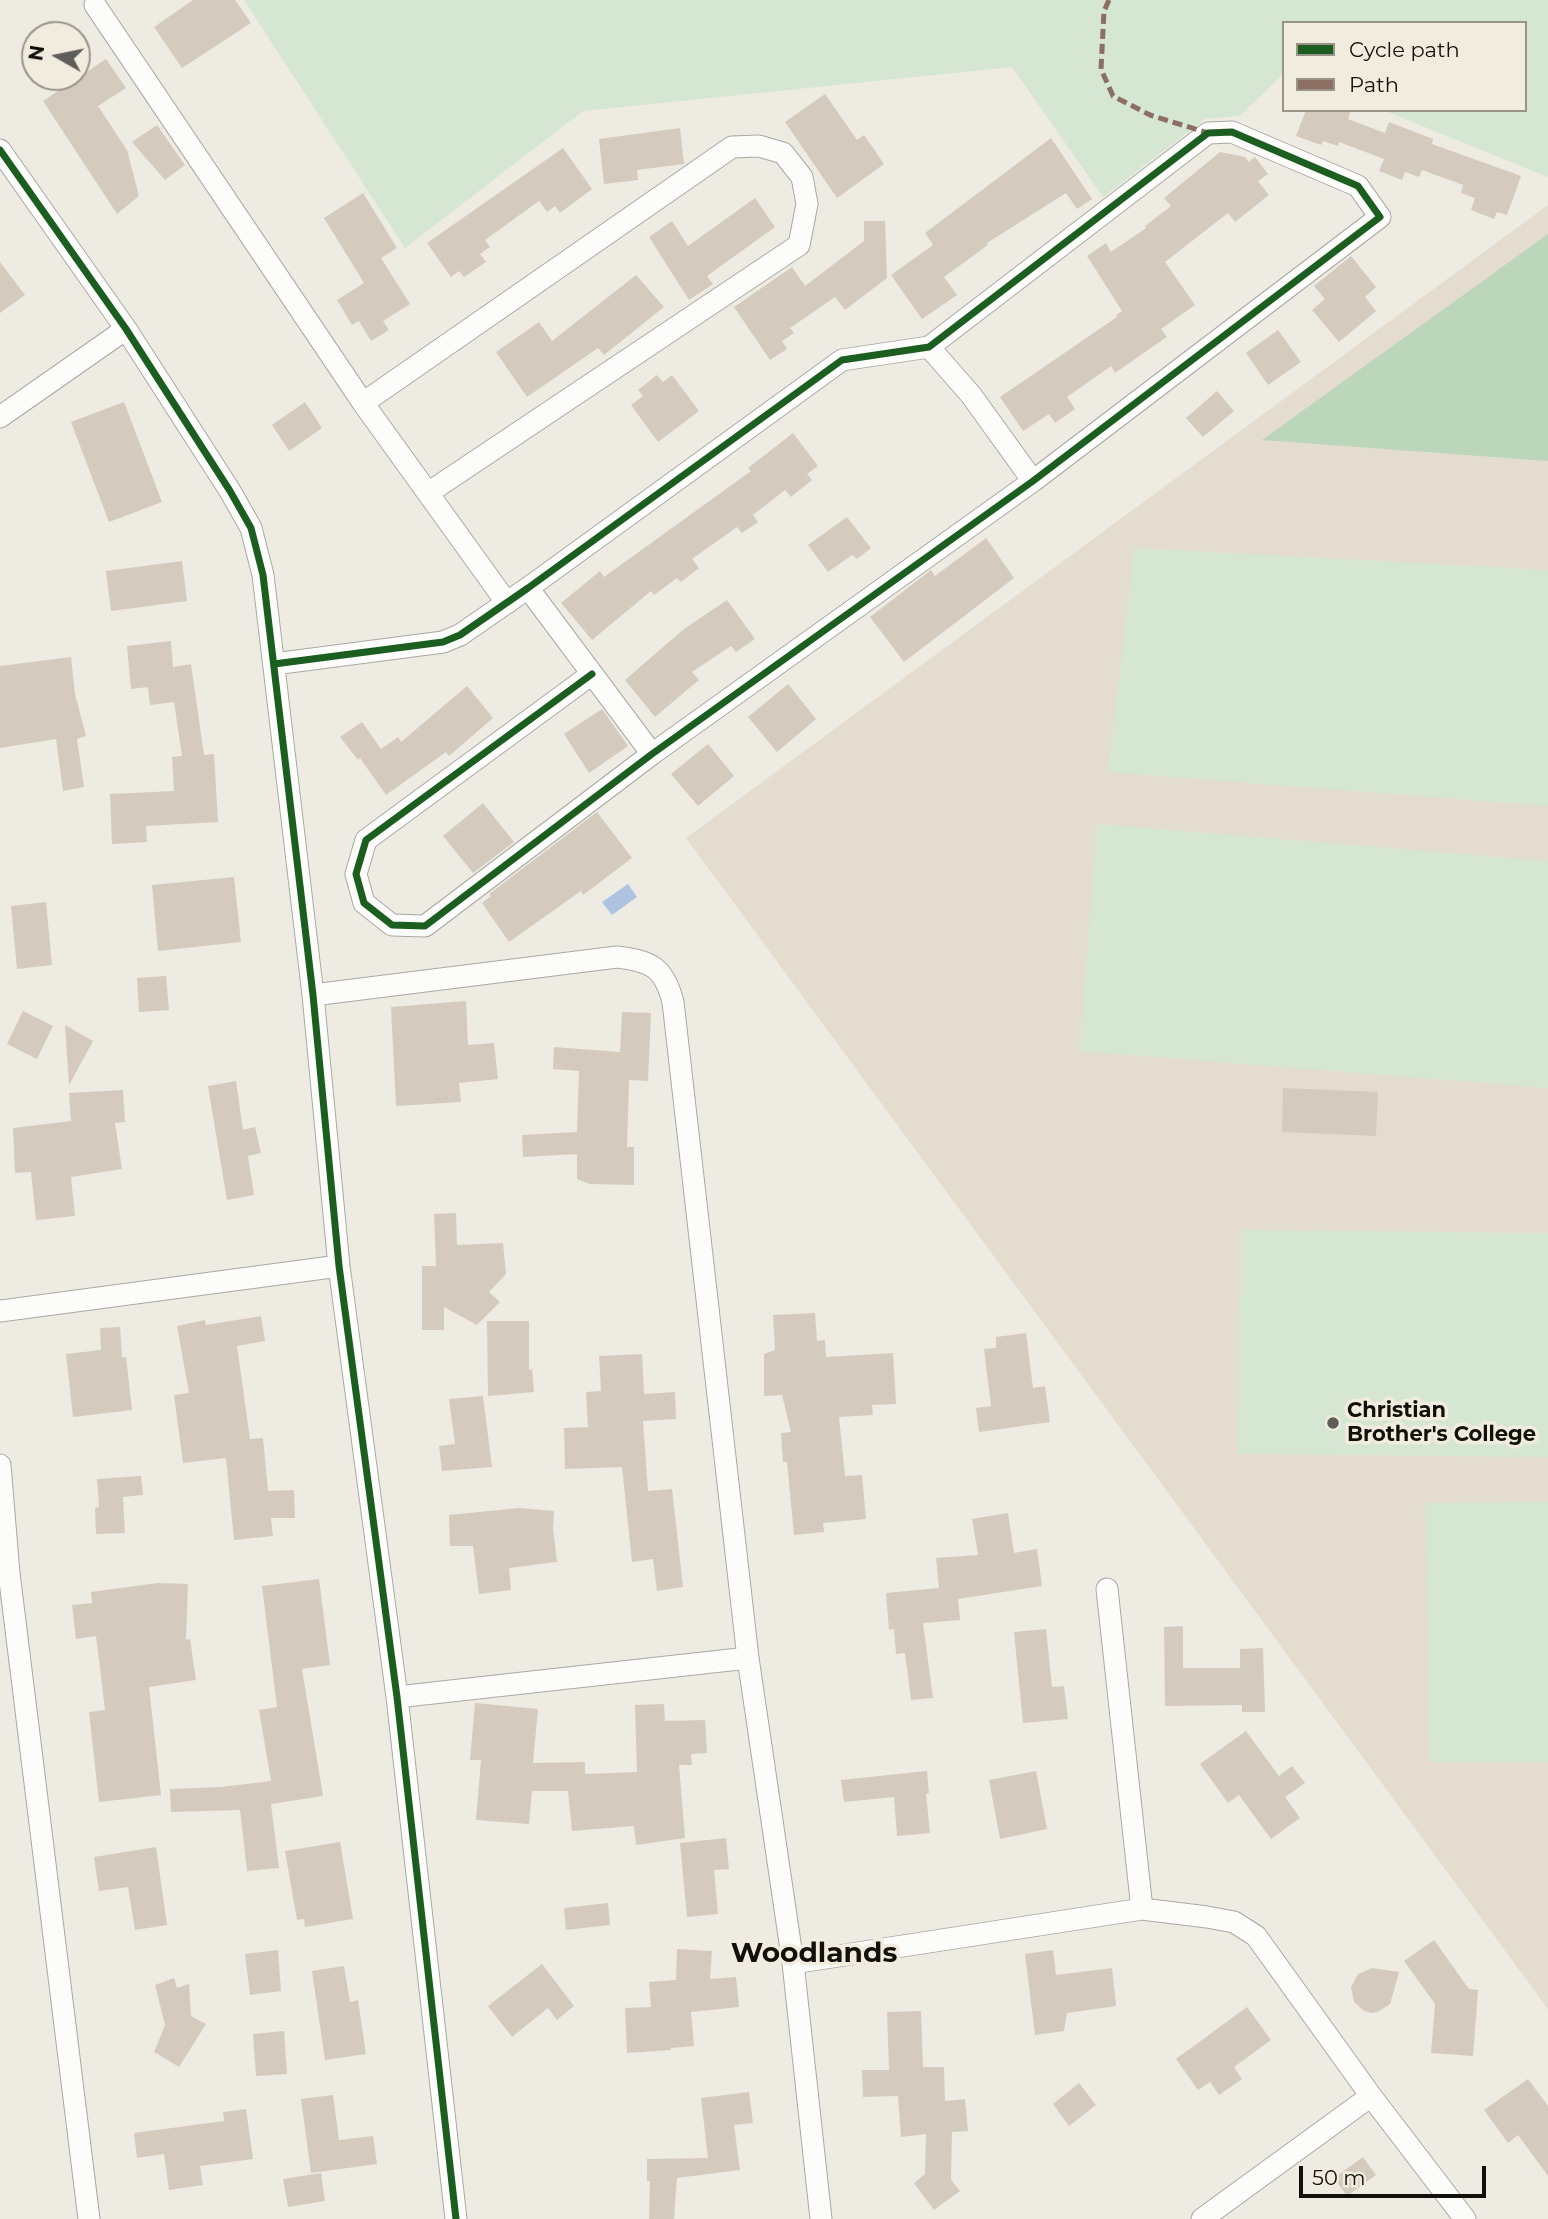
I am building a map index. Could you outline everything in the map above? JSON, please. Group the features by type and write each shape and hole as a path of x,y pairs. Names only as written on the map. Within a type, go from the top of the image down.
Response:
{"street":[{"path":"95,5 363,403 507,603"},
{"path":"274,664 443,642 460,635 528,589 842,360 929,348 1208,133 1232,132 1359,186 1380,217 1033,481 652,754 425,926 392,925 364,903 356,874 366,840 592,674"},
{"path":"363,403 732,147 759,146 783,153 802,177 807,204 799,245 428,494"},
{"path":"0,150 126,329 251,528 262,575 313,995 339,1266 397,1697 456,2219"},
{"path":"0,417 126,329"},
{"path":"929,348 971,395 1033,481"},
{"path":"528,589 652,754"},
{"path":"313,995 617,957 638,959 655,967 668,982 673,1002 748,1658 793,1963 821,2219"},
{"path":"0,1311 339,1266"},
{"path":"0,1465 5,1574 89,2219"},
{"path":"1107,1589 1142,1909"},
{"path":"397,1697 748,1658"},
{"path":"793,1963 1142,1909 1234,1923 1256,1936 1371,2096 1465,2219"},
{"path":"1202,2219 1371,2096"}],"shaded area":[{"name":"Christian Brother's College","path":"1548,205 1548,2009 686,838"}],"green space":[{"path":"244,0 1548,0 1548,177 1388,112 1527,112 1527,21 1282,21 1282,75 1240,116 1205,119 1103,197 1012,67 583,111 405,248"},
{"path":"1548,234 1548,461 1262,440"},
{"path":"1134,548 1548,570 1548,806 1108,772"},
{"path":"1097,824 1548,861 1548,1088 1079,1051"},
{"path":"1241,1230 1548,1233 1548,1457 1238,1454"},
{"path":"1548,1502 1548,1762 1430,1762 1425,1503"}],"water":[{"path":"628,884 637,897 612,915 602,902"}],"building":[{"path":"193,0 235,0 251,23 182,68 154,27"},
{"path":"106,59 126,88 98,106 127,150 139,196 117,214 43,101 58,91 91,91 91,69"},
{"path":"825,94 857,140 864,135 884,164 837,198 785,122"},
{"path":"1305,112 1350,112 1348,119 1385,133 1389,122 1433,139 1432,144 1521,176 1507,215 1497,212 1494,219 1471,210 1475,198 1461,193 1463,185 1422,170 1419,177 1405,172 1402,180 1379,171 1384,159 1339,142 1338,146 1323,141 1321,145 1296,136"},
{"path":"157,125 185,165 165,180 132,142"},
{"path":"680,128 684,164 637,170 638,180 604,184 599,139"},
{"path":"1051,138 1092,199 1077,209 1066,193 987,243 988,245 944,277 957,295 922,319 891,275 933,245 925,233"},
{"path":"563,148 592,189 560,213 555,206 547,212 539,201 485,240 490,247 480,254 486,262 464,277 459,271 451,277 427,243"},
{"path":"1220,152 1245,157 1249,162 1255,157 1268,174 1258,181 1269,195 1235,222 1228,213 1165,262 1195,305 1161,329 1167,337 1115,373 1111,366 1067,397 1075,409 1055,423 1049,414 1023,431 1000,397 1122,311 1087,256 1106,243 1111,252 1146,228 1145,226 1171,206 1164,198"},
{"path":"363,193 397,248 381,258 410,304 383,321 389,330 371,341 359,321 352,325 337,300 364,283 324,218"},
{"path":"755,198 775,227 707,276 713,284 689,300 649,237 672,221 688,246"},
{"path":"864,221 885,221 887,278 845,310 835,297 790,328 794,333 782,341 787,349 770,360 734,307 792,267 805,286 864,241"},
{"path":"1351,256 1376,287 1365,297 1376,311 1339,342 1312,310 1325,299 1314,286"},
{"path":"0,262 25,295 0,313"},
{"path":"636,275 664,307 604,355 598,348 527,397 496,352 539,322 552,341"},
{"path":"1278,330 1301,362 1268,385 1246,353"},
{"path":"657,375 663,382 672,375 699,411 658,442 631,405 643,396 638,390"},
{"path":"1217,391 1234,411 1203,437 1186,418"},
{"path":"124,402 162,502 109,522 71,422"},
{"path":"305,402 322,428 289,451 272,425"},
{"path":"793,433 818,466 807,474 812,480 791,497 785,490 753,515 758,522 742,533 737,527 692,559 699,568 681,582 677,578 654,595 651,591 592,640 561,603 600,571 604,577 751,471 748,468"},
{"path":"847,517 871,548 857,559 852,555 828,572 808,545"},
{"path":"986,538 1014,578 904,662 870,617 931,570 935,576"},
{"path":"182,561 187,601 111,611 106,571"},
{"path":"727,600 755,639 736,652 731,646 692,672 699,680 655,717 625,680 684,629"},
{"path":"171,641 173,667 191,664 204,755 214,754 218,822 146,826 147,842 112,844 110,794 174,791 172,757 182,756 174,702 150,705 148,687 131,689 127,646"},
{"path":"71,657 75,694 86,736 77,739 84,787 63,791 56,739 0,748 0,666"},
{"path":"788,684 816,719 777,752 748,717"},
{"path":"467,686 493,718 449,756 446,752 386,795 360,758 358,760 340,737 362,722 381,749 398,737 401,742"},
{"path":"602,709 628,746 589,773 564,734"},
{"path":"708,744 734,776 698,806 671,774"},
{"path":"483,803 514,842 473,873 443,836"},
{"path":"597,812 632,858 583,895 581,891 509,942 482,903 491,896 489,894"},
{"path":"234,877 241,942 158,951 152,885"},
{"path":"46,902 52,965 17,969 11,906"},
{"path":"166,976 169,1010 139,1012 137,978"},
{"path":"466,1001 468,1045 494,1043 498,1079 459,1083 461,1102 396,1106 391,1007"},
{"path":"23,1011 53,1026 37,1059 7,1044"},
{"path":"622,1012 651,1013 648,1081 629,1080 627,1147 634,1147 634,1185 590,1184 577,1179 577,1154 523,1157 522,1135 577,1132 579,1071 553,1069 554,1047 620,1052"},
{"path":"65,1025 93,1041 69,1085"},
{"path":"236,1081 243,1130 255,1127 261,1153 248,1156 254,1195 227,1200 208,1086"},
{"path":"1283,1088 1378,1092 1376,1136 1282,1132"},
{"path":"123,1090 125,1122 115,1123 122,1169 71,1177 75,1216 36,1220 31,1172 15,1173 13,1128 71,1121 69,1093"},
{"path":"456,1213 457,1245 503,1243 506,1274 489,1292 500,1302 477,1325 444,1307 444,1330 422,1330 422,1266 436,1266 434,1214"},
{"path":"815,1313 817,1341 825,1340 826,1357 893,1353 896,1404 872,1405 873,1415 839,1417 845,1476 862,1475 866,1519 823,1523 824,1532 794,1535 787,1462 783,1462 781,1433 791,1432 782,1395 764,1396 764,1354 775,1350 773,1315"},
{"path":"261,1316 265,1341 237,1346 250,1439 263,1438 268,1491 294,1490 295,1518 271,1518 273,1536 234,1540 226,1458 183,1463 174,1395 189,1393 177,1326 205,1320 206,1325"},
{"path":"487,1321 529,1321 529,1370 532,1369 534,1392 488,1396"},
{"path":"120,1327 122,1357 126,1357 132,1410 73,1417 66,1354 101,1350 100,1328"},
{"path":"1026,1333 1033,1388 1045,1386 1050,1422 979,1432 976,1408 991,1406 984,1349 996,1348 996,1337"},
{"path":"642,1354 644,1394 675,1392 676,1419 643,1421 648,1491 672,1489 683,1587 657,1591 653,1559 632,1562 622,1467 565,1469 564,1428 588,1427 586,1392 601,1391 599,1356"},
{"path":"483,1396 492,1467 442,1471 439,1446 455,1444 449,1399"},
{"path":"141,1476 143,1495 123,1497 125,1533 96,1534 95,1508 99,1507 97,1479"},
{"path":"519,1508 554,1511 557,1562 509,1568 511,1590 479,1594 473,1546 450,1546 449,1515"},
{"path":"1008,1513 1014,1553 1037,1549 1042,1586 958,1599 960,1620 923,1623 933,1698 911,1700 905,1653 896,1654 894,1629 889,1630 886,1593 939,1588 936,1558 978,1555 972,1519"},
{"path":"319,1579 330,1665 302,1669 323,1796 271,1804 279,1868 247,1871 240,1810 171,1812 170,1789 271,1781 259,1710 277,1707 262,1586"},
{"path":"158,1583 188,1584 186,1640 190,1639 196,1680 149,1687 161,1795 99,1802 89,1712 105,1710 96,1636 76,1639 72,1605 92,1603 91,1592"},
{"path":"1183,1626 1183,1668 1240,1668 1240,1649 1263,1648 1265,1712 1242,1712 1242,1705 1165,1706 1164,1627"},
{"path":"1046,1629 1052,1687 1064,1686 1068,1719 1023,1723 1014,1632"},
{"path":"475,1703 538,1709 533,1763 585,1762 585,1774 637,1772 635,1705 664,1704 665,1721 705,1720 707,1753 691,1754 692,1765 679,1765 685,1838 636,1845 634,1826 572,1831 568,1791 532,1791 529,1824 476,1820 481,1760 470,1760"},
{"path":"1246,1731 1279,1776 1292,1766 1305,1783 1285,1797 1300,1818 1271,1839 1239,1795 1228,1803 1200,1764"},
{"path":"927,1771 929,1793 926,1794 930,1833 897,1836 894,1797 844,1802 841,1780"},
{"path":"1036,1771 1047,1829 1000,1839 989,1780"},
{"path":"726,1838 729,1869 714,1870 718,1914 687,1917 680,1843"},
{"path":"340,1842 353,1919 305,1927 304,1919 297,1920 285,1851"},
{"path":"156,1847 167,1925 135,1930 128,1887 99,1891 94,1857"},
{"path":"608,1903 610,1925 566,1930 564,1908"},
{"path":"1434,1940 1469,1989 1478,1990 1473,2056 1431,2053 1435,2004 1404,1961"},
{"path":"677,1949 712,1951 710,1979 736,1977 739,2007 691,2012 694,2046 627,2053 625,2008 651,2007 649,1982 676,1980"},
{"path":"278,1950 281,1991 250,1995 245,1954"},
{"path":"1053,1950 1056,1975 1112,1968 1116,2006 1067,2013 1064,2031 1035,2035 1025,1954"},
{"path":"542,1964 574,2006 557,2020 548,2008 512,2037 488,2006"},
{"path":"344,1966 350,2002 358,2000 366,2054 325,2060 312,1971"},
{"path":"1372,1968 1399,1972 1390,2004 1371,2013 1364,2011 1354,2002 1351,1987 1358,1974"},
{"path":"174,1978 177,1988 189,1984 191,2016 206,2024 179,2067 154,2052 165,2025 155,1985"},
{"path":"1247,2007 1271,2040 1234,2067 1242,2079 1219,2095 1210,2082 1198,2090 1176,2059"},
{"path":"921,2011 923,2067 944,2067 945,2101 965,2099 968,2131 952,2132 951,2180 960,2191 934,2210 914,2183 925,2174 926,2134 901,2137 898,2096 863,2097 862,2070 889,2070 887,2012"},
{"path":"284,2031 287,2074 256,2076 253,2034"},
{"path":"1528,2079 1548,2106 1548,2176 1518,2135 1508,2143 1484,2110"},
{"path":"1079,2083 1096,2105 1069,2126 1053,2104"},
{"path":"749,2092 753,2123 734,2125 740,2170 677,2178 674,2219 649,2219 650,2181 647,2181 647,2159 708,2158 701,2098"},
{"path":"333,2095 339,2140 373,2136 377,2164 311,2173 301,2099"},
{"path":"246,2109 253,2159 200,2166 203,2185 169,2190 164,2154 137,2158 134,2133 224,2121 223,2112"},
{"path":"1363,2157 1376,2175 1347,2196 1334,2178"},
{"path":"321,2173 325,2201 288,2207 283,2179"}],"marked path":[{"path":"1109,0 1104,11 1101,69 1113,96 1150,115 1208,133"}],"cycle path":[{"path":"274,664 443,642 460,635 842,360 929,347 1208,133 1232,132 1358,186 1380,217 1033,481 652,754 425,926 392,925 364,903 356,874 366,840 592,674"},
{"path":"0,150 126,329 230,491 251,528 263,575 313,995 339,1266 397,1697 456,2219"}],"place":[{"name":"Christian Brother's College","path":"1333,1423"}],"district":[{"name":"Woodlands","path":"814,1954"}]}
